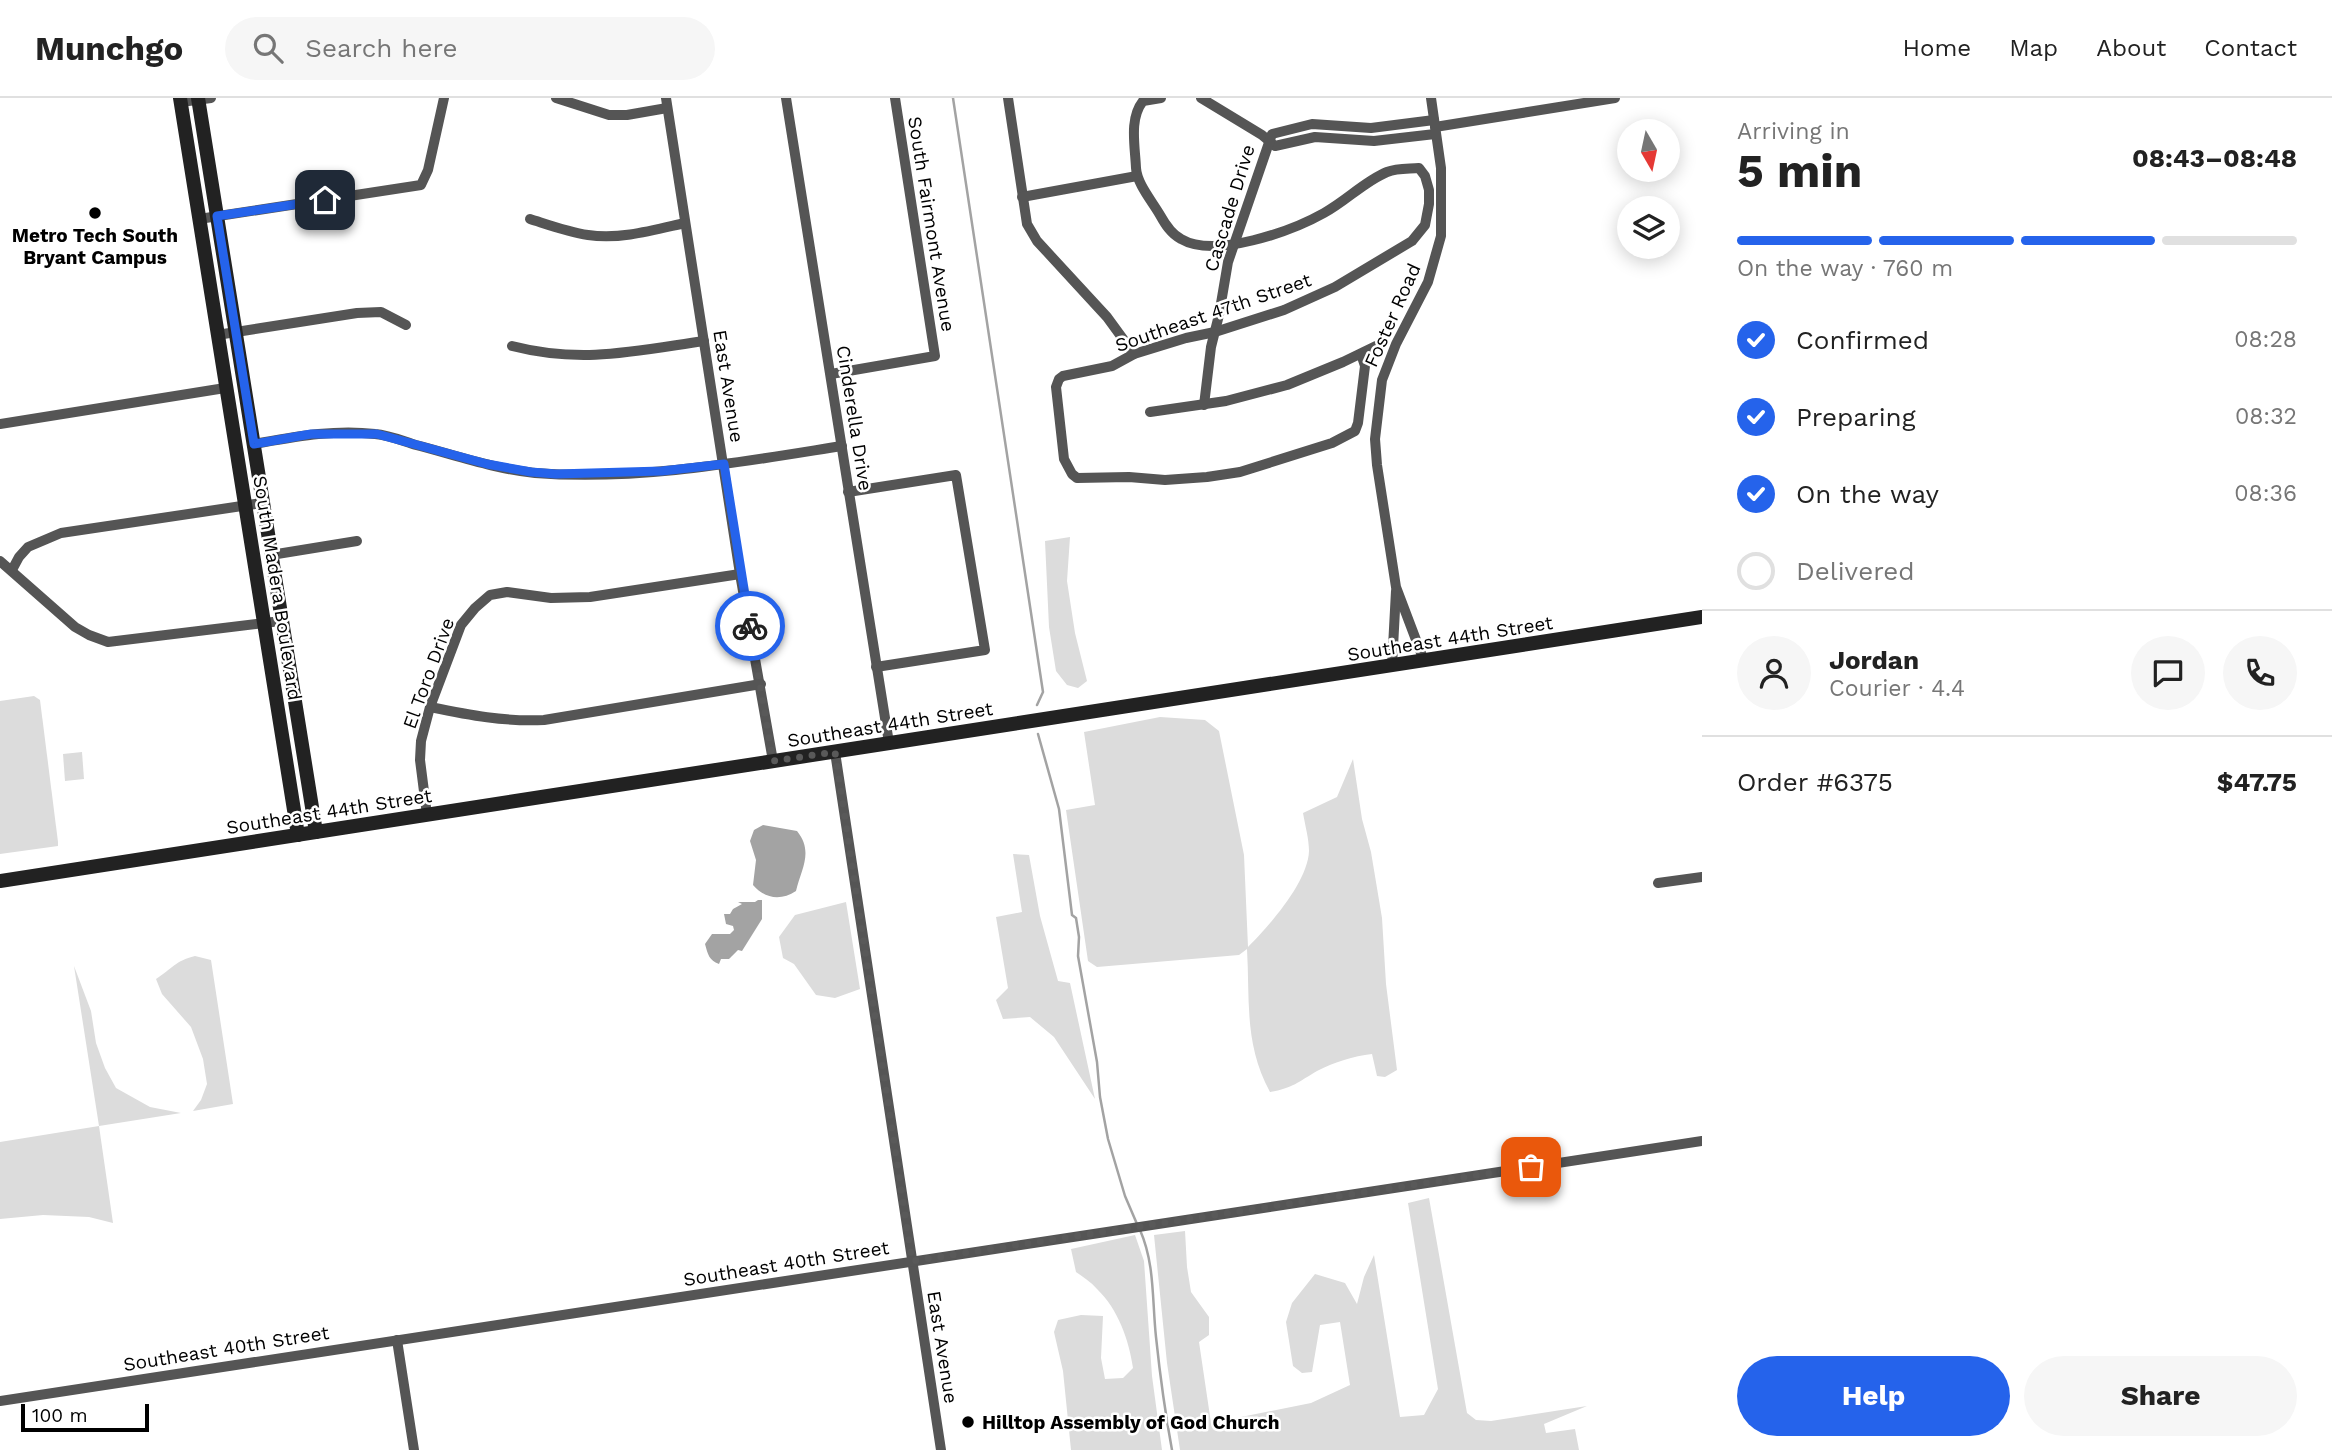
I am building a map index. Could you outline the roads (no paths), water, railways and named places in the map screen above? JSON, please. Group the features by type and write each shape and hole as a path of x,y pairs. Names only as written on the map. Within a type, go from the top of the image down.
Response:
{"main road":[{"name":"South Madera Boulevard","path":"203,99 217,216 317,832"},
{"name":"South Madera Boulevard","path":"181,100 298,835"},
{"name":"Southeast 44th Street","path":"0,881 1702,617"}],"street":[{"path":"199,219 421,185 428,170 444,98"},
{"path":"556,98 608,115 627,115 667,103"},
{"name":"Cinderella Drive","path":"786,98 889,743"},
{"name":"South Fairmont Avenue","path":"831,374 935,356 895,98"},
{"path":"1008,98 1024,215 1032,233 1107,317 1134,354"},
{"path":"1161,98 1143,101 1135,111 1137,176 1167,227 1181,240 1216,246 1236,244"},
{"name":"Cascade Drive","path":"1201,98 1262,135 1268,142 1228,262 1204,405"},
{"name":"Foster Road","path":"1392,666 1396,587 1377,465 1376,439 1382,380 1396,344 1428,282 1441,236 1441,168 1431,98"},
{"path":"1268,142 1275,146 1315,137 1374,141 1435,127 1615,98"},
{"path":"181,100 203,99"},
{"name":"East Avenue","path":"667,103 740,574 773,761"},
{"name":"Southeast 47th Street","path":"1236,244 1304,223 1388,172 1419,168 1425,176 1429,190 1425,225 1412,240 1309,300 1215,332 1134,354 1112,366 1070,374 1059,379 1056,387 1064,459 1072,474 1077,478 1129,477 1165,480 1207,477 1255,467 1345,438 1355,430 1358,423 1365,366 1361,354"},
{"path":"1022,197 1137,176"},
{"path":"530,219 588,235 608,236 625,236 685,223"},
{"path":"217,335 357,313 381,313 406,325"},
{"path":"512,346 541,353 579,356 704,341"},
{"path":"1150,412 1226,401 1287,385 1376,346"},
{"path":"0,424 225,388"},
{"path":"254,444 311,434 377,434 487,464 556,474 662,471 842,446"},
{"path":"848,492 956,475 985,650 876,667"},
{"path":"12,570 28,547 61,533 262,503"},
{"path":"271,555 357,541"},
{"path":"0,561 75,626 108,642 281,621"},
{"name":"El Toro Drive","path":"427,815 420,760 421,741 430,707 461,625 490,595 507,592 551,597 590,597 740,574"},
{"name":"Foster Road","path":"1396,587 1424,661"},
{"path":"430,707 477,717 534,720 761,684"},
{"name":"East Avenue","path":"835,752 941,1450"},
{"path":"1658,884 1702,877"},
{"name":"Southeast 40th Street","path":"0,1401 1702,1141"},
{"path":"397,1340 414,1450"}],"waterway":[{"path":"953,98 1043,692 1037,705"},
{"path":"1038,734 1059,809 1072,915 1076,918 1079,937 1078,956 1108,1139 1125,1196 1137,1224"},
{"path":"1140,1230 1151,1269 1159,1365 1172,1450"}],"place":[{"name":"Metro Tech South Bryant Campus","path":"95,213"},
{"name":"Hilltop Assembly of God Church","path":"968,1422"}]}
